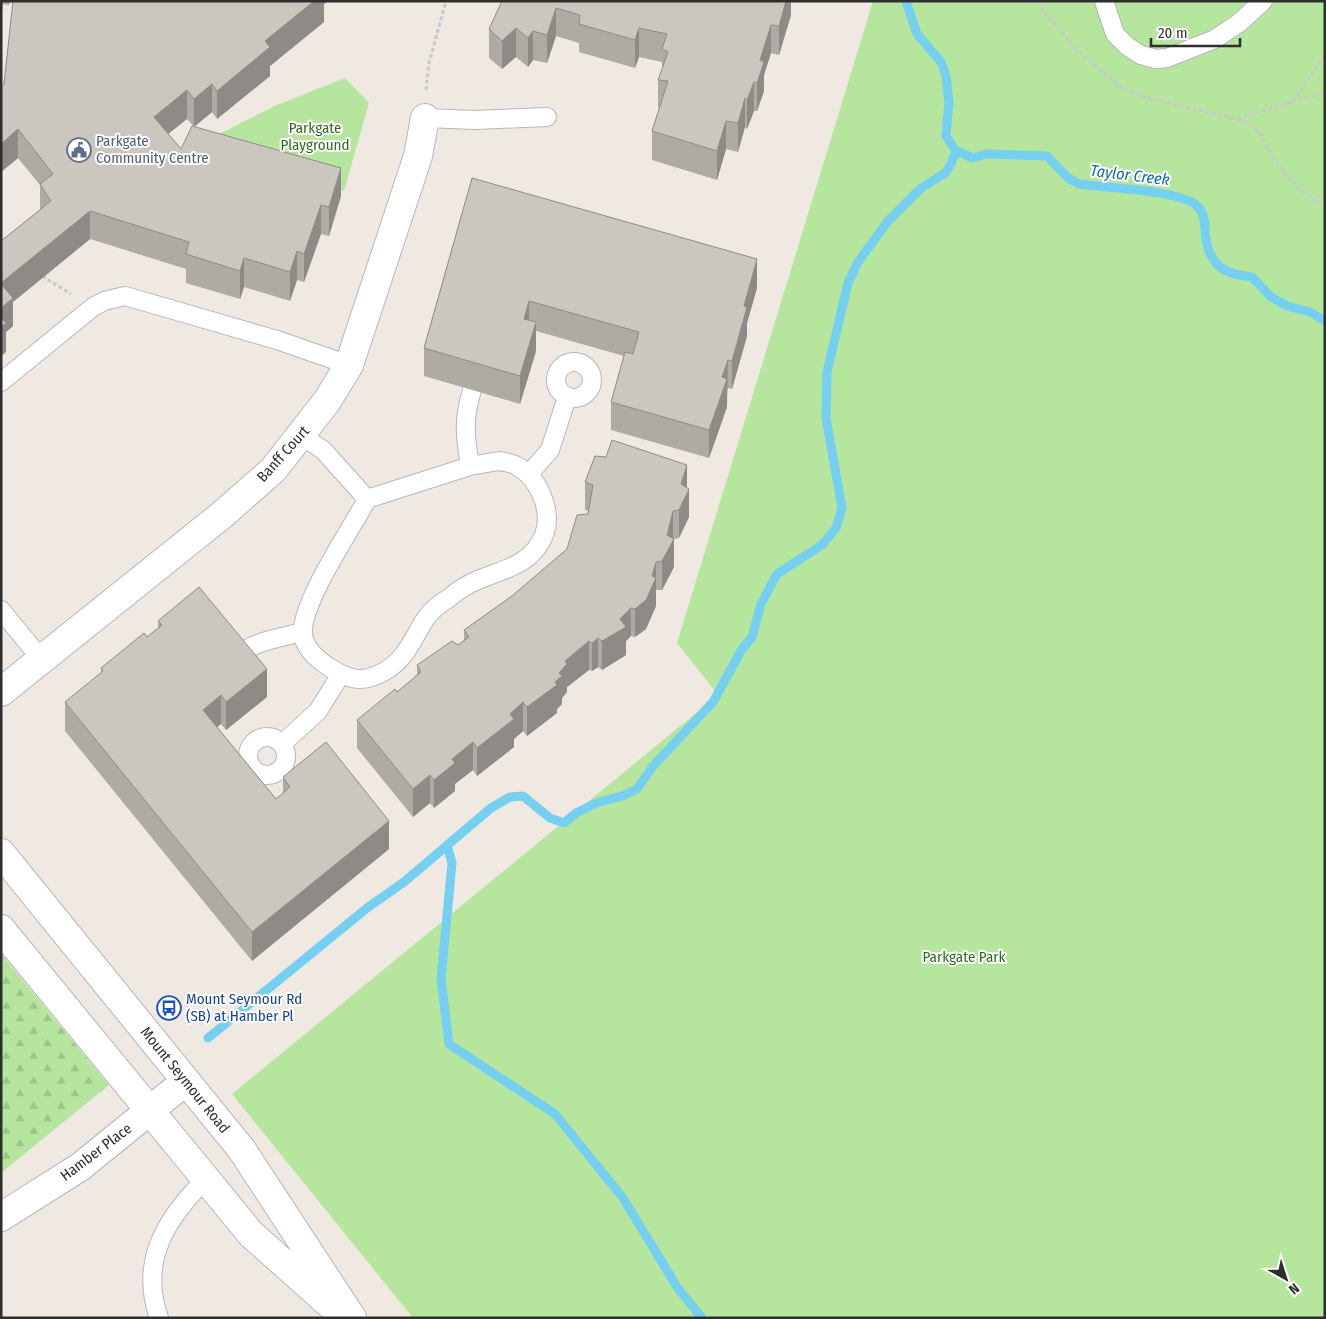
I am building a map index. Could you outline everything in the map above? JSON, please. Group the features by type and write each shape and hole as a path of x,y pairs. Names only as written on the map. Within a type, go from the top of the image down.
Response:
{"street":[{"name":"Banff Court","path":"1,692 223,514 273,470 328,401 349,365 418,156 425,118"},
{"name":"Mount Seymour Road","path":"1,854 242,1150 352,1318"},
{"path":"1,929 251,1234 344,1318"},
{"name":"Hamber Place","path":"1,1216 80,1166 151,1111 186,1081"}],"lane":[{"path":"1104,1 1115,34 1127,46 1141,55 1156,59 1167,58 1215,39 1239,23 1263,1"},
{"path":"425,118 475,120 547,117"},
{"path":"1,382 93,307 104,301 124,296 277,340 349,365"},
{"path":"470,466 465,414 472,390"},
{"path":"529,474 550,450 567,397"},
{"path":"302,436 323,450 367,499"},
{"path":"499,461 516,465 529,474 539,491 548,521 544,536 534,551 516,567 476,580 448,598 427,617 399,662 368,678 355,680 323,664 310,651 303,632 305,614 313,594 367,499 470,466 499,461"},
{"path":"1,610 41,659"},
{"path":"234,657 245,649 269,639 303,632"},
{"path":"282,744 318,711 340,674"},
{"path":"159,1318 153,1302 151,1266 166,1227 185,1200 206,1179"}],"path":[{"path":"425,118 426,79 446,1"},
{"path":"1292,102 1325,92"},
{"path":"1237,119 1258,130 1274,158 1292,182 1307,196 1325,206"},
{"path":"34,271 93,307"}],"green space":[{"name":"Parkgate Park","path":"873,1 1325,1 1325,1318 413,1318 232,1094 718,695 677,643"},
{"name":"Parkgate Playground","path":"345,78 369,103 344,191 217,151 219,134 277,105"},
{"path":"1,954 109,1085 1,1173"}],"building":[{"name":"Parkgate Community Centre","path":"13,1 314,1 265,41 270,47 217,91 212,84 194,99 187,90 154,117 181,149 192,126 341,168 329,207 321,205 304,254 297,251 290,272 244,258 240,271 186,254 189,242 90,211 1,283 1,241 51,201 40,184 53,174 18,129 1,144 1,87 4,84"},
{"path":"502,1 786,1 779,26 771,25 760,60 764,62 757,83 754,82 747,100 745,98 738,123 726,121 717,151 652,131 668,81 658,80 668,52 662,49 667,34 639,28 635,40 579,24 580,15 556,8 547,35 533,31 528,38 516,28 502,41 489,29"},
{"path":"472,178 757,259 744,306 747,307 732,361 728,360 722,377 727,379 709,430 611,402 625,352 633,354 639,332 529,301 524,319 536,322 520,376 424,348"},
{"path":"1,284 13,298 1,308"},
{"path":"1,318 6,323 1,327"},
{"path":"612,440 687,465 681,484 689,489 679,510 673,511 667,535 674,539 662,561 656,562 652,576 656,578 646,600 635,609 631,608 620,619 626,627 602,641 598,638 592,643 589,641 565,661 567,664 559,673 562,676 555,682 557,685 527,707 523,702 510,714 514,719 477,748 473,742 452,759 455,763 434,780 430,775 413,789 357,720 395,689 397,692 421,672 417,665 452,641 458,645 469,637 464,630 512,596 567,549 577,515 588,514 593,485 585,482 595,456 606,457"},
{"path":"199,587 267,669 226,702 221,695 203,710 276,799 290,787 283,777 326,742 389,821 252,932 65,702 103,671 101,668 144,633 147,637 162,625 158,621"}],"waterway":[{"name":"Taylor Creek","path":"906,1 917,34 941,62 946,76 949,102 946,136 956,151 973,158 986,154 1047,156 1068,178 1079,184 1140,190 1187,200 1196,205 1202,213 1208,250 1216,263 1228,272 1252,277 1271,297 1287,306 1310,312 1325,321"},
{"path":"208,1038 367,908 404,882 491,808 510,797 523,796 550,818 564,823 576,813 596,803 622,796 637,789 653,766 713,702 742,649 752,637 761,604 777,574 822,545 836,528 842,508 826,418 827,372 848,283 858,262 888,221 920,189 945,173 956,151"},
{"path":"447,845 452,863 441,979 449,1044 555,1114 623,1198 677,1287 702,1318"}],"place":[{"name":"Parkgate Community Centre","path":"79,150"},
{"name":"Mount Seymour Rd (SB) at Hamber Pl","path":"169,1008"}]}
